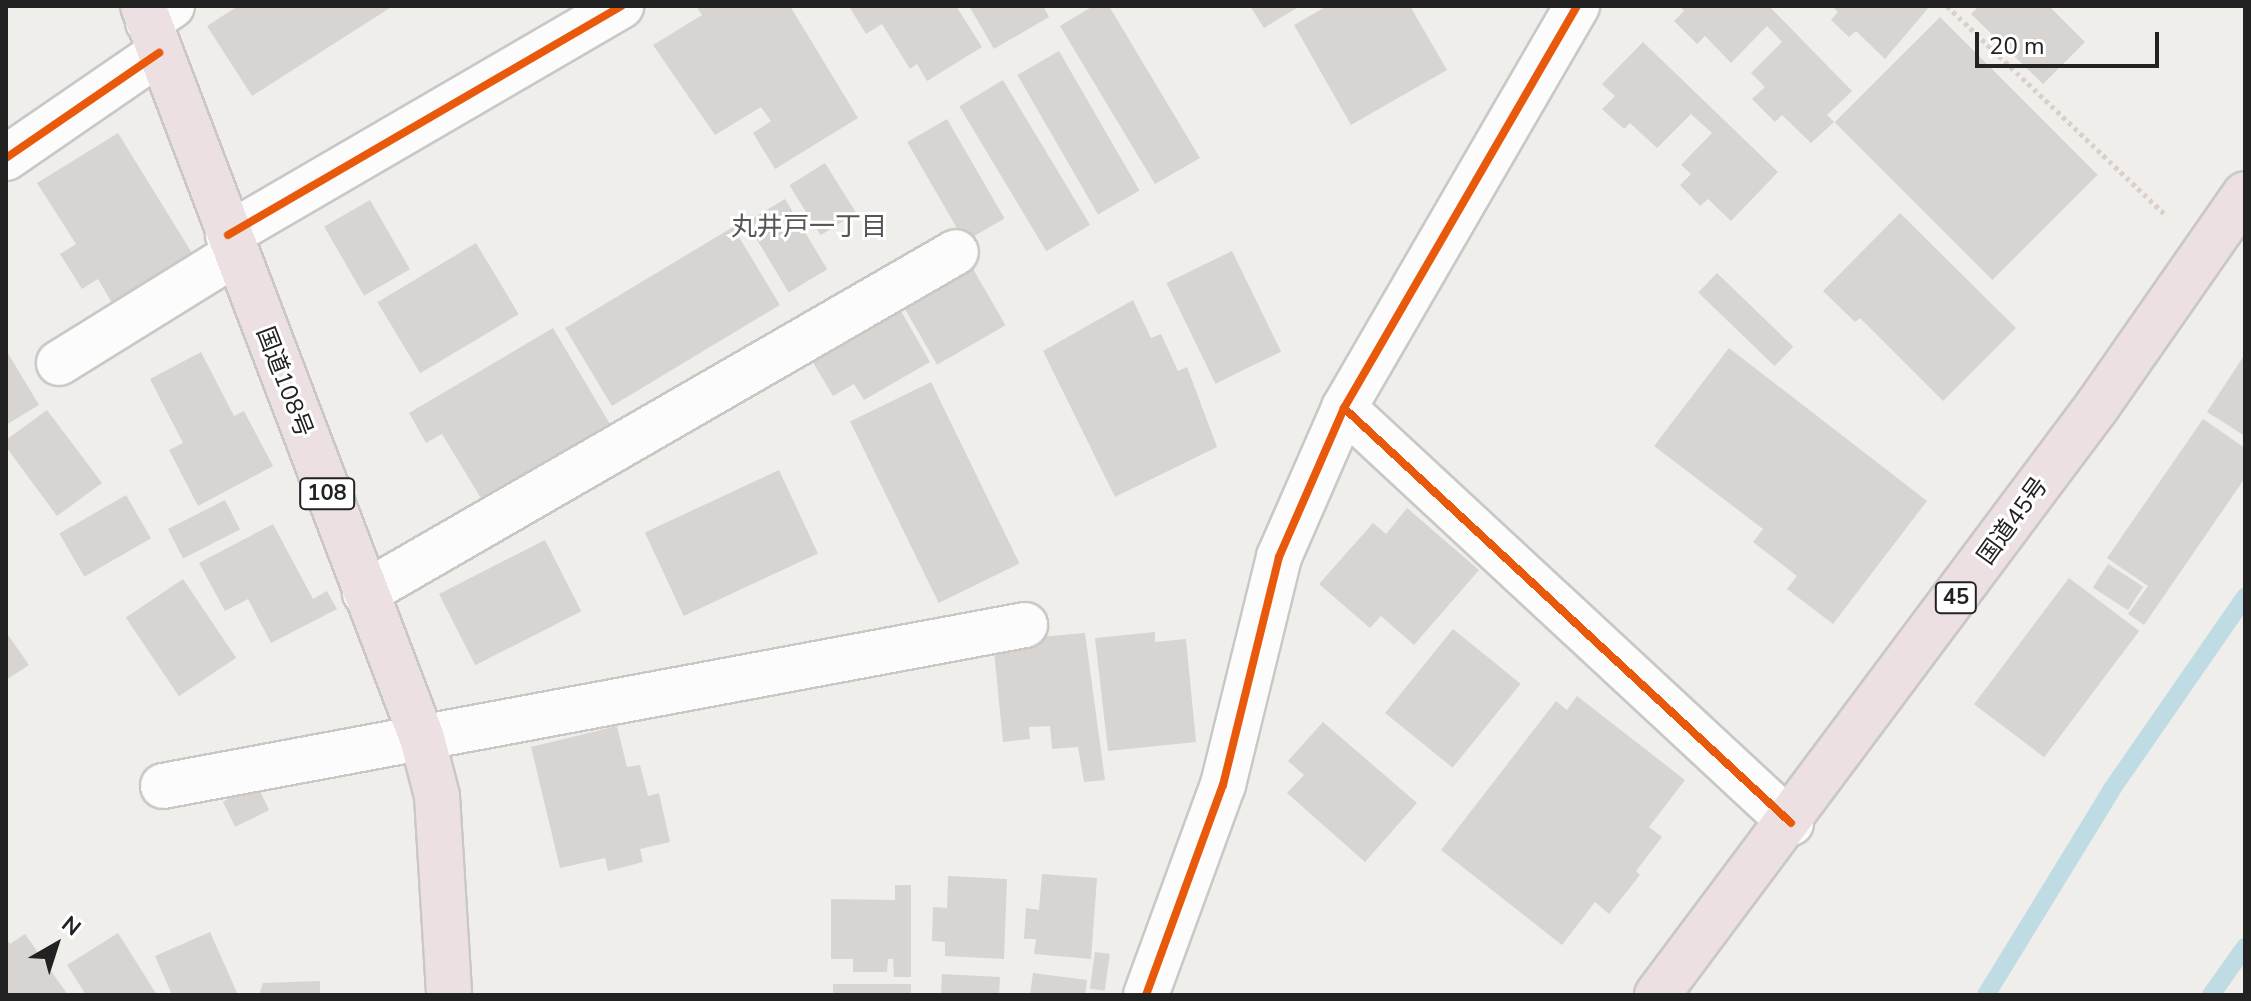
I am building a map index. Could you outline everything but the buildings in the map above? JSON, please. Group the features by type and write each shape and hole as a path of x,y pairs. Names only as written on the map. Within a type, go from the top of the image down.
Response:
{"highway":[{"name":"国道108号","path":"156,22 231,245 422,738 437,796 449,995"},
{"name":"国道45号","path":"1657,995 1791,823 2245,194"}],"street":[{"path":"59,363 231,245 621,6"},
{"path":"1146,995 1223,785 1279,557 1344,408 1577,6"},
{"path":"6,158 156,22"},
{"path":"365,593 956,252"},
{"path":"1344,408 1791,823"},
{"path":"163,786 1025,625"}],"path":[{"path":"1947,6 2167,215"}],"waterway":[{"path":"1986,995 2112,789 2245,597"},
{"path":"2211,995 2245,947"}],"cycle path":[{"path":"228,235 621,6"},
{"path":"1146,995 1223,785 1279,557 1344,408 1577,6"},
{"path":"6,158 159,53"},
{"path":"1344,408 1791,823"}],"district":[{"name":"丸井戸一丁目","path":"809,227"}]}
